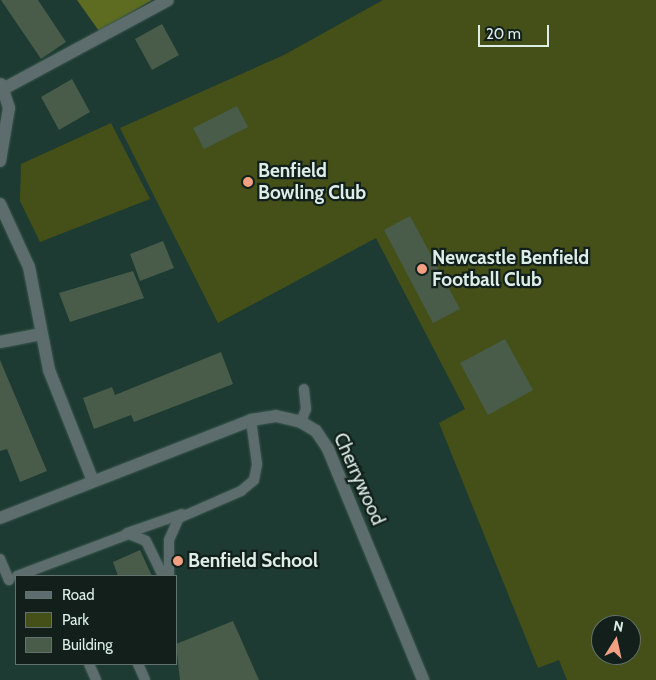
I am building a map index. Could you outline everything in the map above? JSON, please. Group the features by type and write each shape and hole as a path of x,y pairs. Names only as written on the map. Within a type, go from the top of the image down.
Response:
{"street":[{"path":"0,162 8,122 2,86 168,0"},
{"path":"0,204 35,285 41,334 49,370 93,481"},
{"path":"0,342 41,334"},
{"name":"Cherrywood","path":"0,518 252,420 276,416 301,422 316,431 328,448 423,680"}],"lane":[{"path":"301,422 306,409 304,388"},
{"path":"21,575 100,543 240,491 254,480 257,464 252,420"},
{"path":"169,575 168,540 174,524 185,513"},
{"path":"122,535 146,541 163,575"},
{"path":"0,559 11,579"},
{"path":"89,665 96,680"},
{"path":"138,665 145,680"}],"green space":[{"path":"77,0 152,0 99,31"},
{"path":"383,0 656,0 656,680 567,680 559,660 538,668 439,423 465,409 376,238 218,323 120,128 284,55"},
{"path":"111,123 150,199 40,242 20,201 21,164"}],"building":[{"path":"1,0 38,0 66,42 41,59"},
{"path":"162,24 179,55 152,70 135,39"},
{"path":"72,79 90,112 59,130 41,97"},
{"path":"237,106 248,127 204,149 193,128"},
{"name":"Newcastle Benfield Football Club","path":"410,216 460,309 433,323 384,230"},
{"path":"163,241 174,268 140,281 130,254"},
{"path":"133,271 144,298 70,322 59,293"},
{"path":"505,339 533,390 488,415 460,363"},
{"path":"221,352 233,384 134,422 131,415 94,429 83,398 112,387 115,395"},
{"path":"0,360 47,471 20,482 7,449 0,451"},
{"path":"140,550 152,575 118,575 113,562"},
{"path":"233,621 259,680 180,680 178,643"}],"place":[{"name":"Benfield Bowling Club","path":"248,182"},
{"name":"Newcastle Benfield Football Club","path":"422,269"},
{"name":"Benfield School","path":"178,561"}]}
